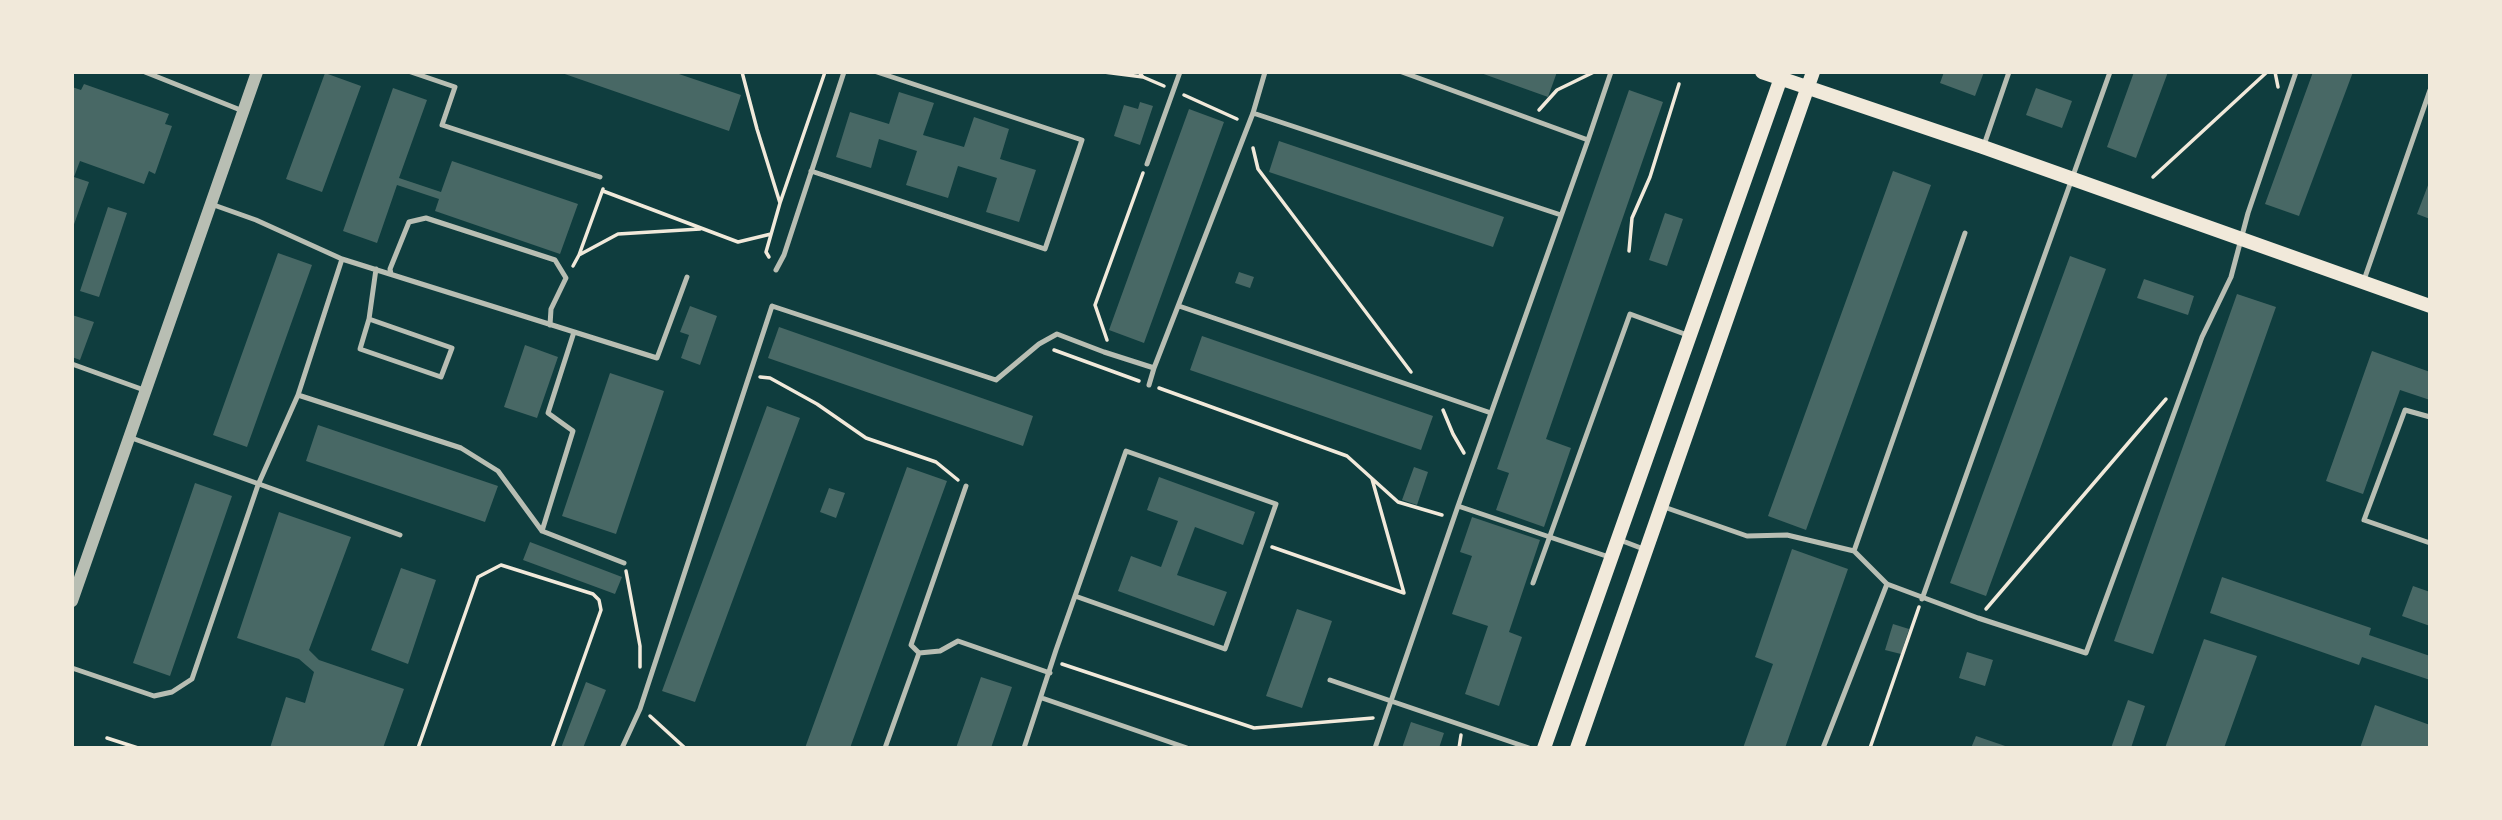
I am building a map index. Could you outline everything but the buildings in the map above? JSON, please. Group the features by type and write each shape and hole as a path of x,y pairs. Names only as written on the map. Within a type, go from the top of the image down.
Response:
{"main road":[{"path":"1762,72 1782,75 1808,87 2430,306"},
{"path":"1577,748 1814,72"},
{"path":"1544,748 1782,75"}],"street":[{"path":"72,601 257,72"}],"lane":[{"path":"145,72 243,111"},
{"path":"411,72 454,87 442,125 600,177"},
{"path":"776,270 784,255 844,72"},
{"path":"811,171 1045,249 1082,140 877,72"},
{"path":"1147,164 1180,72"},
{"path":"1149,385 1253,113 1265,72"},
{"path":"1402,72 1588,140"},
{"path":"1375,748 1611,72"},
{"path":"1983,147 2009,72"},
{"path":"1922,598 2110,72"},
{"path":"1661,506 1747,536 1787,535 1854,551 1887,584 1978,618 2087,653 2202,337 2231,276 2296,72"},
{"path":"2362,283 2430,90"},
{"path":"1253,113 1562,215"},
{"path":"211,204 256,220 342,259 657,358 687,277"},
{"path":"391,274 390,269 409,222 426,218 555,260 566,278 551,309 550,325"},
{"path":"1854,551 1965,233"},
{"path":"72,668 154,696 172,692 192,679 258,485 298,395 342,259"},
{"path":"369,319 452,348 441,377 360,349 369,319 376,269"},
{"path":"622,748 640,709 772,306 996,380 1039,344 1057,334 1154,368"},
{"path":"1179,306 1491,413"},
{"path":"1533,583 1630,314 1689,336"},
{"path":"542,531 573,431 548,413 574,332"},
{"path":"72,363 146,390"},
{"path":"298,395 461,448 498,471 542,531 624,563"},
{"path":"2430,417 2405,410 2364,520 2430,543"},
{"path":"129,437 400,535"},
{"path":"1024,748 1075,596 1126,451 1276,504 1225,649 1075,596"},
{"path":"919,653 911,645 965,486"},
{"path":"1458,506 1611,558"},
{"path":"1618,539 1646,550"},
{"path":"1823,748 1887,584"},
{"path":"919,653 940,651 958,641 1050,673"},
{"path":"885,748 919,653"},
{"path":"1329,680 1529,748"},
{"path":"1042,698 1186,748"}],"path":[{"path":"742,72 780,204"},
{"path":"776,270 766,252 825,72"},
{"path":"1104,72 1143,77 1247,124 1258,169 1426,391 1445,412 1453,434 1472,465"},
{"path":"1139,72 1143,77"},
{"path":"1530,118 1557,90 1594,72"},
{"path":"2153,177 2267,72"},
{"path":"1629,251 1632,218 1650,177 1679,85"},
{"path":"1104,352 1107,339 1095,305 1147,164"},
{"path":"566,278 579,255 603,191 600,177"},
{"path":"603,191 738,242 771,234"},
{"path":"579,255 618,234 702,229"},
{"path":"1039,344 1347,456 1398,502 1454,518"},
{"path":"750,376 770,377 817,404 866,438 936,462 965,486"},
{"path":"1978,618 2169,396"},
{"path":"1262,544 1404,593 1371,477"},
{"path":"624,563 640,646 640,671"},
{"path":"418,748 478,577 501,565 593,594 599,600 601,610 552,748"},
{"path":"1870,748 1922,598"},
{"path":"1054,661 1254,728 1385,717"},
{"path":"640,709 685,748"},
{"path":"107,738 138,748"}]}
